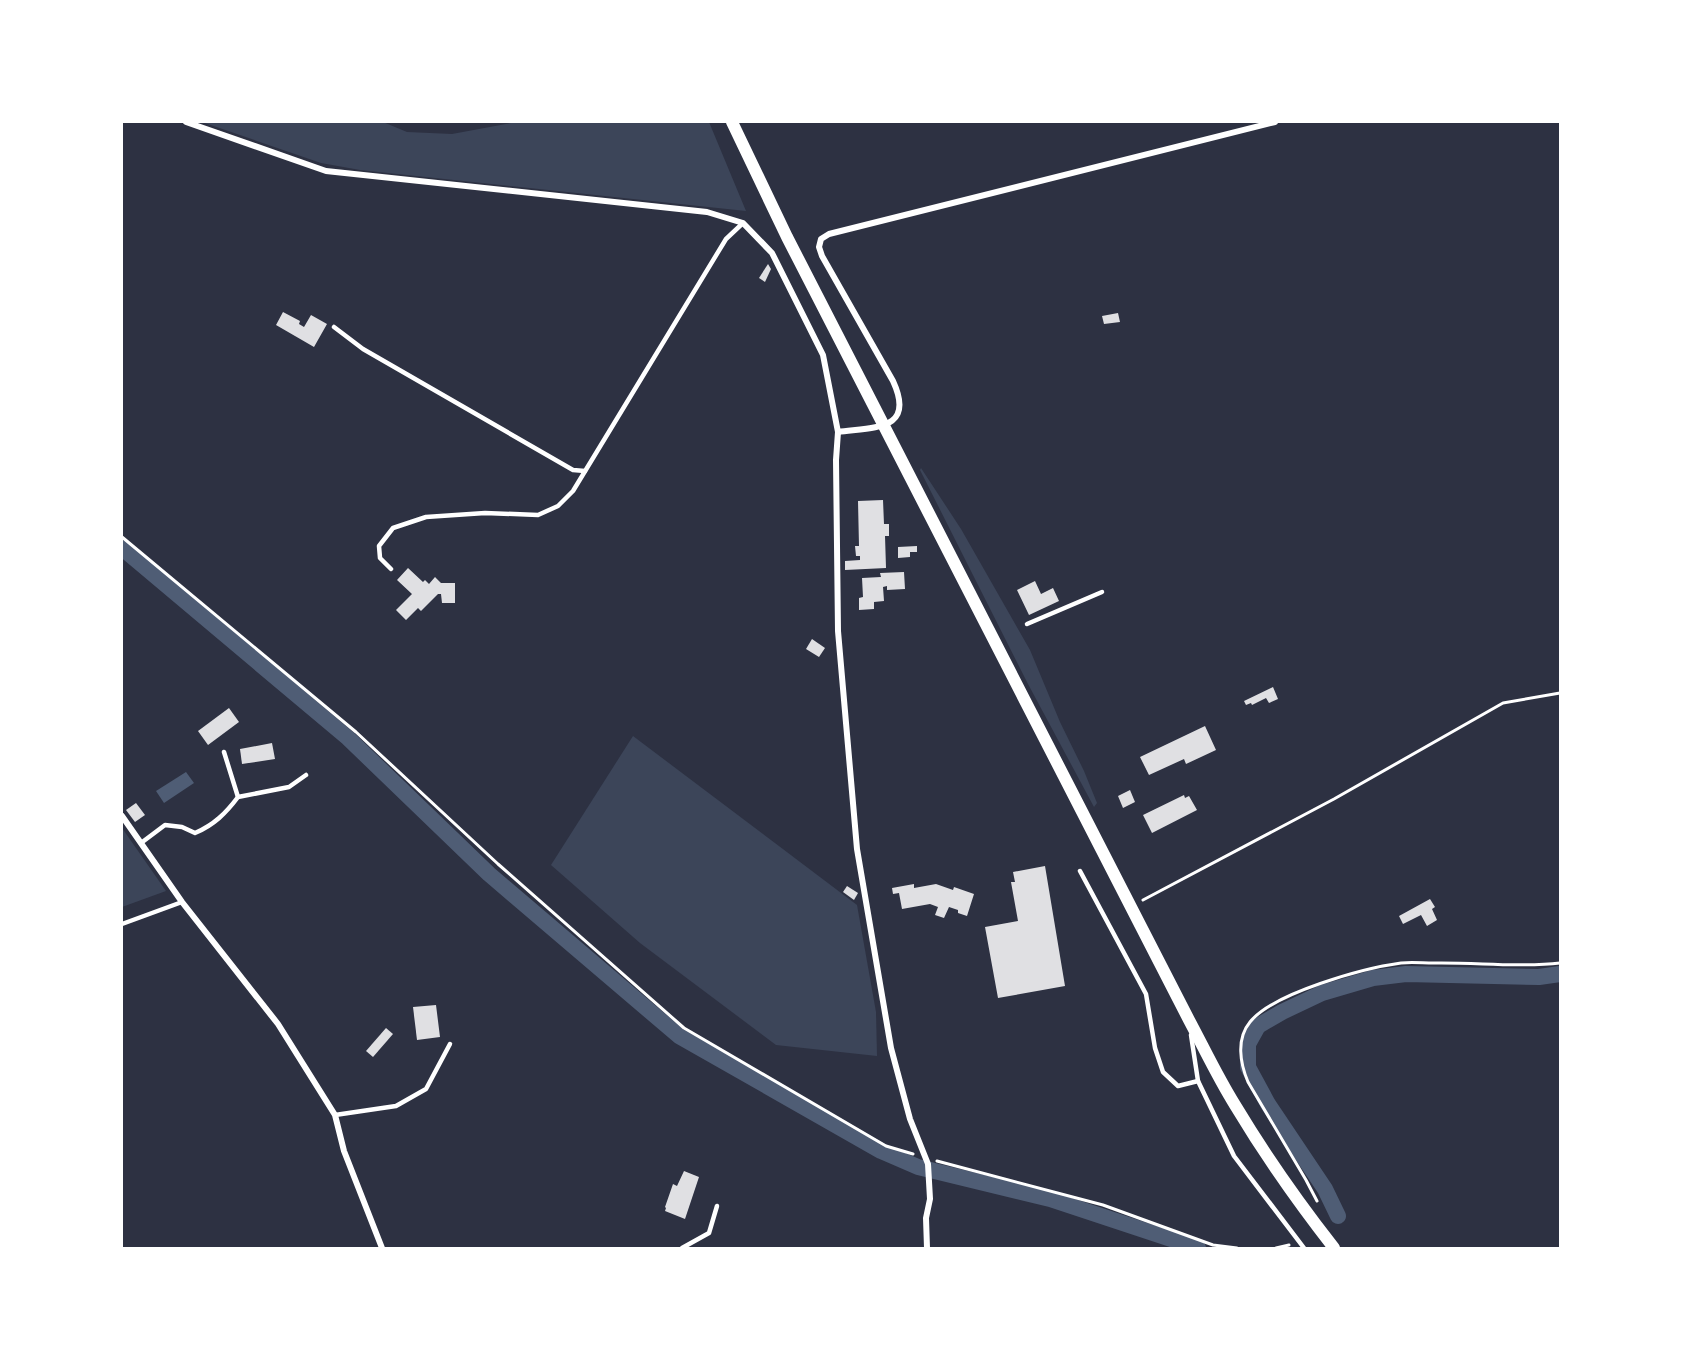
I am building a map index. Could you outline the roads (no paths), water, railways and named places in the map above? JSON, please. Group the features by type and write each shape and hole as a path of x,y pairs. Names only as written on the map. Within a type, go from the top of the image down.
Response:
{"main road":[{"path":"732,122 772,206 1189,1020 1234,1103 1261,1146 1285,1183 1334,1248"}],"street":[{"path":"186,122 326,171 707,213 744,223 772,253 823,355 838,432 836,460 838,631 857,849 891,1048 910,1119 927,1161 930,1180 930,1199 926,1218 927,1248"},
{"path":"838,432 884,425 899,414 901,402 898,392 822,256 819,247 821,239 829,234 1275,122"},
{"path":"122,816 182,902 278,1023 334,1115 347,1161 382,1248"}],"lane":[{"path":"391,569 380,558 379,546 393,528 426,517 485,513 538,515 558,506 573,491 726,239 744,223"},
{"path":"334,327 363,349 573,470 585,471"},
{"path":"1027,624 1102,592"},
{"path":"224,752 238,797"},
{"path":"141,843 165,825 182,827 195,833 211,826 238,797 289,787 306,775"},
{"path":"1080,871 1146,994 1155,1048 1163,1072 1179,1086 1198,1081"},
{"path":"122,924 182,902"},
{"path":"1189,1020 1198,1081 1234,1156 1304,1248"},
{"path":"334,1115 396,1106 426,1089 450,1044"},
{"path":"682,1248 709,1233 717,1206"}],"waterway":[{"path":"122,548 348,738 489,874 679,1036 881,1151 918,1167 1050,1199 1198,1248"},
{"path":"1338,1216 1325,1189 1268,1104 1248,1067 1248,1044 1258,1026 1322,993 1373,978 1406,974 1539,977 1560,974"}]}
